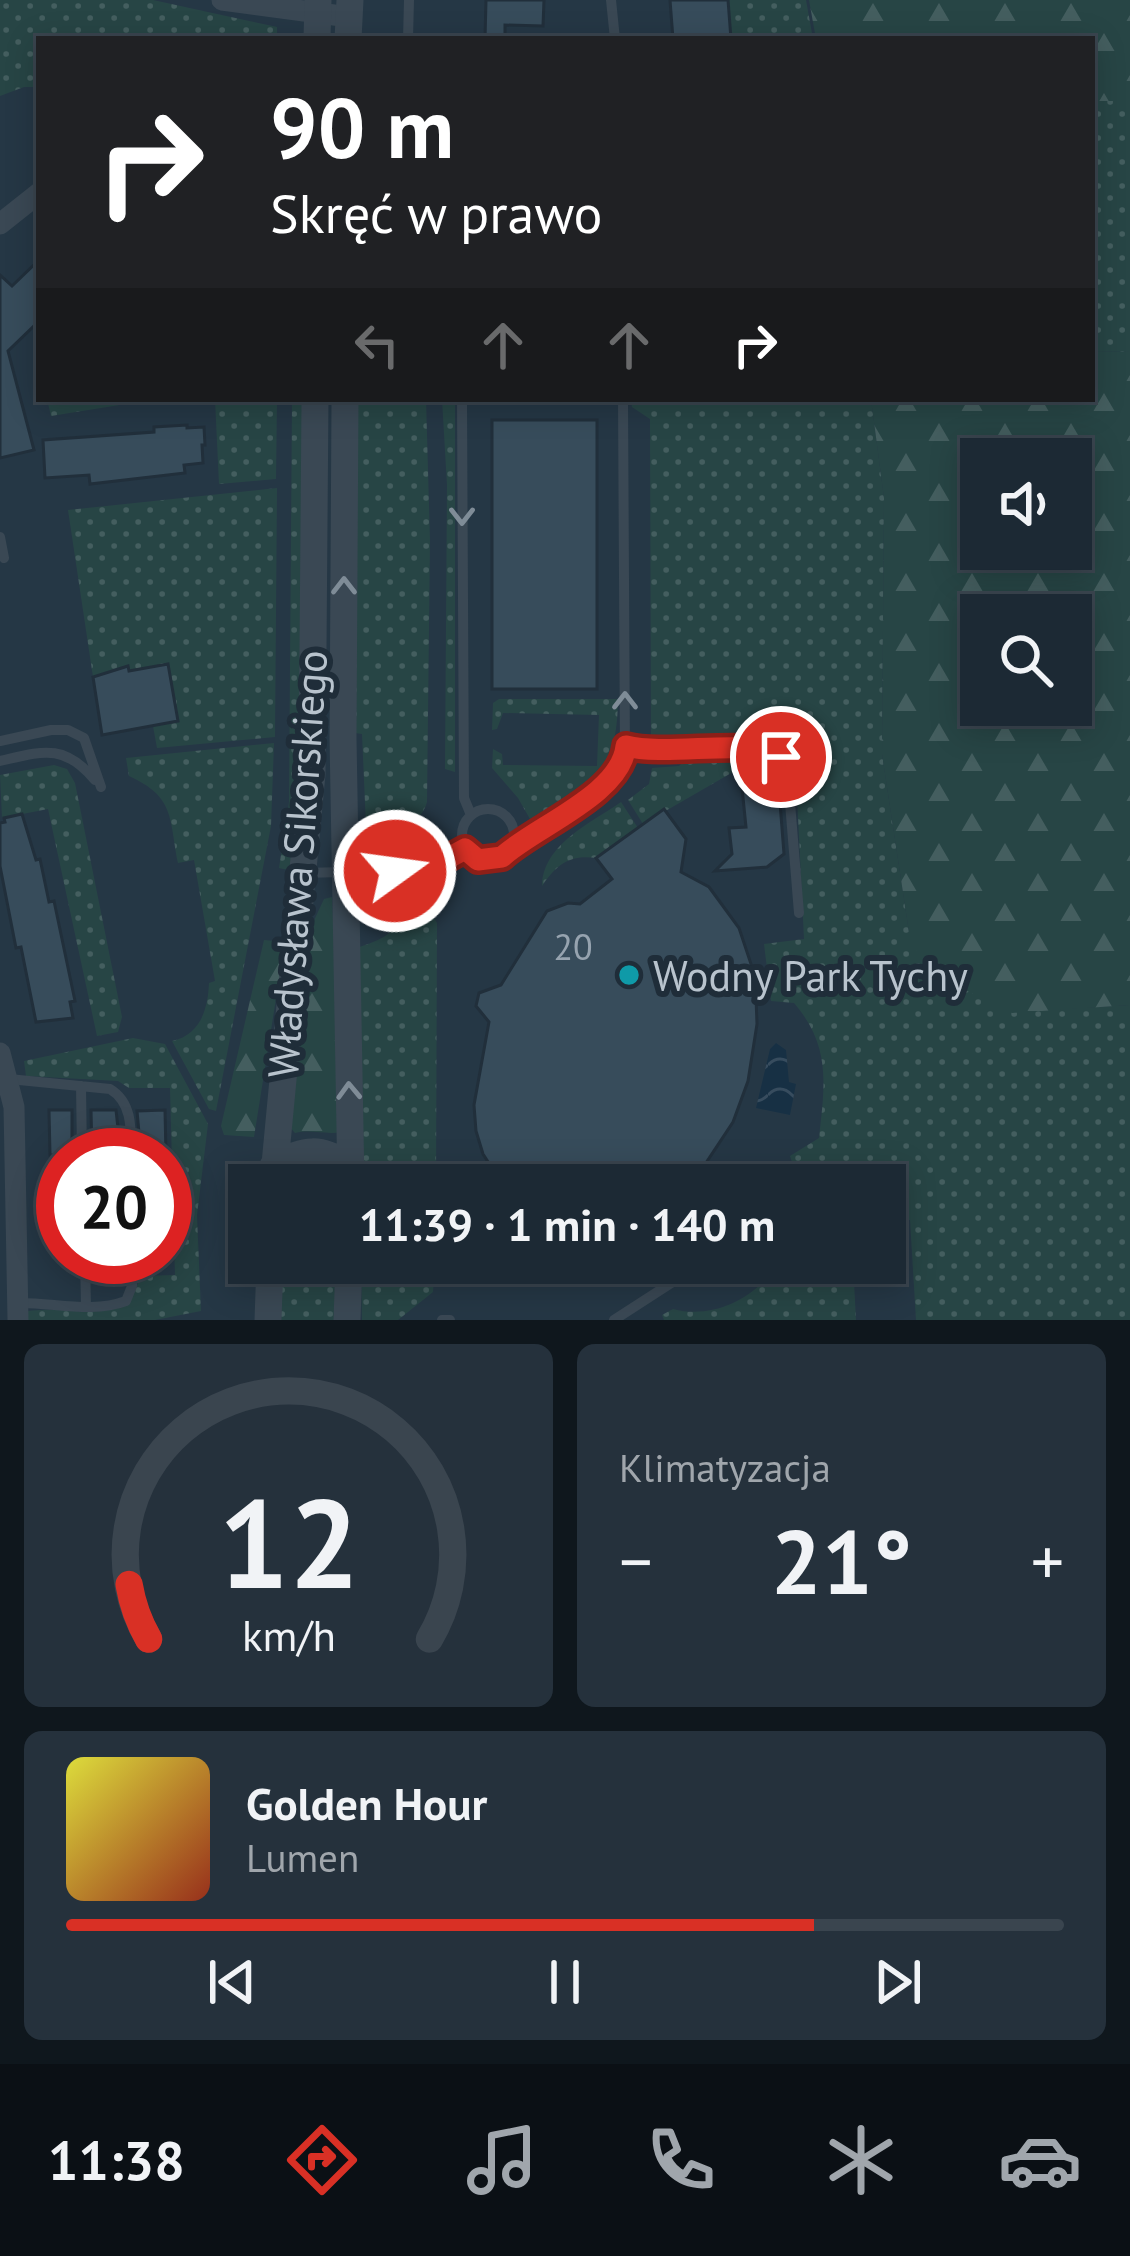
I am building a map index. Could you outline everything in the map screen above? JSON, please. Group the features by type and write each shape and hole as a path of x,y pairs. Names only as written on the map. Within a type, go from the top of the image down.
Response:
{"street":[{"path":"222,0 349,19"},
{"path":"0,224 36,195"},
{"name":"Władysława Sikorskiego","path":"274,1164 313,744 315,402"},
{"name":"Władysława Sikorskiego","path":"345,402 344,871 351,1164"},
{"path":"0,1053 14,1107 17,1311"},
{"path":"284,1164 299,1150 314,1150 328,1151 340,1164"},
{"path":"347,1320 348,1284"},
{"path":"246,1320 268,1308"}],"lane":[{"path":"408,36 409,0"},
{"path":"610,0 615,36"},
{"path":"462,402 464,802 471,815"},
{"path":"512,844 513,828 503,814 487,809 471,815 462,831 465,849 478,860 494,861 512,844 535,834 608,782 622,766 626,746 623,402"},
{"path":"0,537 4,558"},
{"path":"0,741 68,730 84,738 101,787 69,755 36,752 0,761"},
{"path":"626,746 661,752 762,747 781,757 787,766 800,913"},
{"path":"304,873 420,870 465,849"},
{"path":"9,1079 110,1088 122,1098 131,1128"},
{"path":"81,1086 82,1128"},
{"path":"86,1284 86,1307"},
{"path":"17,1311 111,1306 126,1301 132,1284"},
{"path":"614,1320 669,1284"}],"green space":[{"path":"0,0 153,0 277,27 277,36 36,36 36,87 0,96"},
{"path":"728,0 806,0 812,36 731,36"},
{"path":"809,0 1130,0 1130,101 1095,101 1095,36 815,36"},
{"path":"1095,101 1130,101 1130,352 1095,351"},
{"path":"1095,351 1130,352 1130,1005 1012,1013 925,970 909,932 882,754 884,498 871,402 1095,402"},
{"path":"48,402 138,402 51,416"},
{"path":"215,402 277,402 276,479 219,484"},
{"path":"292,402 305,402 299,803 293,871 279,868 289,802"},
{"path":"357,402 426,402 427,802 393,842 385,859 381,844 371,838 366,826 362,734 355,733"},
{"path":"442,402 455,402 455,772 445,769 447,485"},
{"path":"631,402 871,402 884,498 882,754 909,932 1012,1012 1130,1005 1130,1320 916,1320 906,1164 792,1164 790,1156 819,1138 823,1100 820,1050 794,1003 771,1001 764,944 804,939 795,755 774,734 684,742 651,738 650,419"},
{"path":"277,488 275,737 157,748 153,726 178,718 169,667 129,671 127,666 93,677 68,510"},
{"path":"499,699 618,699 613,745 606,762 586,787 534,826 492,768 493,749 502,754 503,765 597,766 599,715 503,713 497,729 492,730 493,703"},
{"path":"274,743 271,826 216,1111 209,1109 172,1041 196,1027 209,983 215,981 194,860 178,863 167,810 155,792 129,776 126,758"},
{"path":"741,751 740,768 643,824 628,800 649,784 652,768"},
{"path":"54,765 67,769 75,783 122,1017 118,1032 97,1036 48,809 2,818 0,775"},
{"path":"621,802 638,828 596,858 564,863 542,886 544,871 560,847"},
{"path":"332,897 342,1132 295,1133 290,1127 311,927 324,899"},
{"path":"405,900 427,907 437,923 436,1164 360,1164 357,948 390,933"},
{"path":"264,940 285,942 254,1137 224,1135 221,1126"},
{"path":"133,1038 165,1044 208,1124 197,1215 201,1311 155,1320 28,1320 28,1311 110,1305 137,1284 192,1284 192,1128 171,1128 170,1088 26,1076 24,1061"},
{"path":"280,1284 339,1284 338,1320 278,1320"},
{"path":"361,1284 434,1284 433,1292 398,1320 362,1320"},
{"path":"854,1284 856,1320 664,1320 662,1315 673,1309 718,1309 758,1286"}],"water":[{"path":"776,1043 786,1050 789,1082 796,1084 790,1115 756,1108 770,1049"}],"building":[{"path":"486,0 544,0 543,26 505,25 505,36 485,36"},
{"path":"670,0 728,0 731,36 673,36"},
{"path":"36,263 36,324 8,351 34,450 0,458 0,275 12,286"},
{"path":"492,420 597,420 597,689 492,689"},
{"path":"204,427 205,445 203,463 184,465 185,473 90,484 89,475 45,478 43,440"},
{"path":"168,664 178,721 102,735 93,677 128,666 129,671"},
{"path":"771,765 778,777 784,854 767,867 715,871 732,854 729,828 746,827 740,768"},
{"name":"Wodny Park Tychy","path":"664,809 686,839 681,872 709,887 739,928 751,964 757,1024 748,1081 733,1122 705,1164 489,1164 483,1154 474,1105 489,1022 476,1006 479,993 501,985 547,911 580,904 612,879 596,858"},
{"path":"22,814 36,860 40,859 49,902 54,901 75,1001 70,1002 73,1018 36,1022 21,947 16,948 0,866 0,823"},
{"path":"49,1110 72,1110 72,1128 49,1128"},
{"path":"91,1110 116,1110 118,1128 91,1128"},
{"path":"165,1110 165,1128 139,1128 137,1111"}],"place":[{"name":"Wodny Park Tychy","path":"629,975"}],"route":[{"path":"395,871 432,867 465,849 478,860 502,857 512,844 535,834 616,775 626,746 661,752 762,747 781,757"}]}
